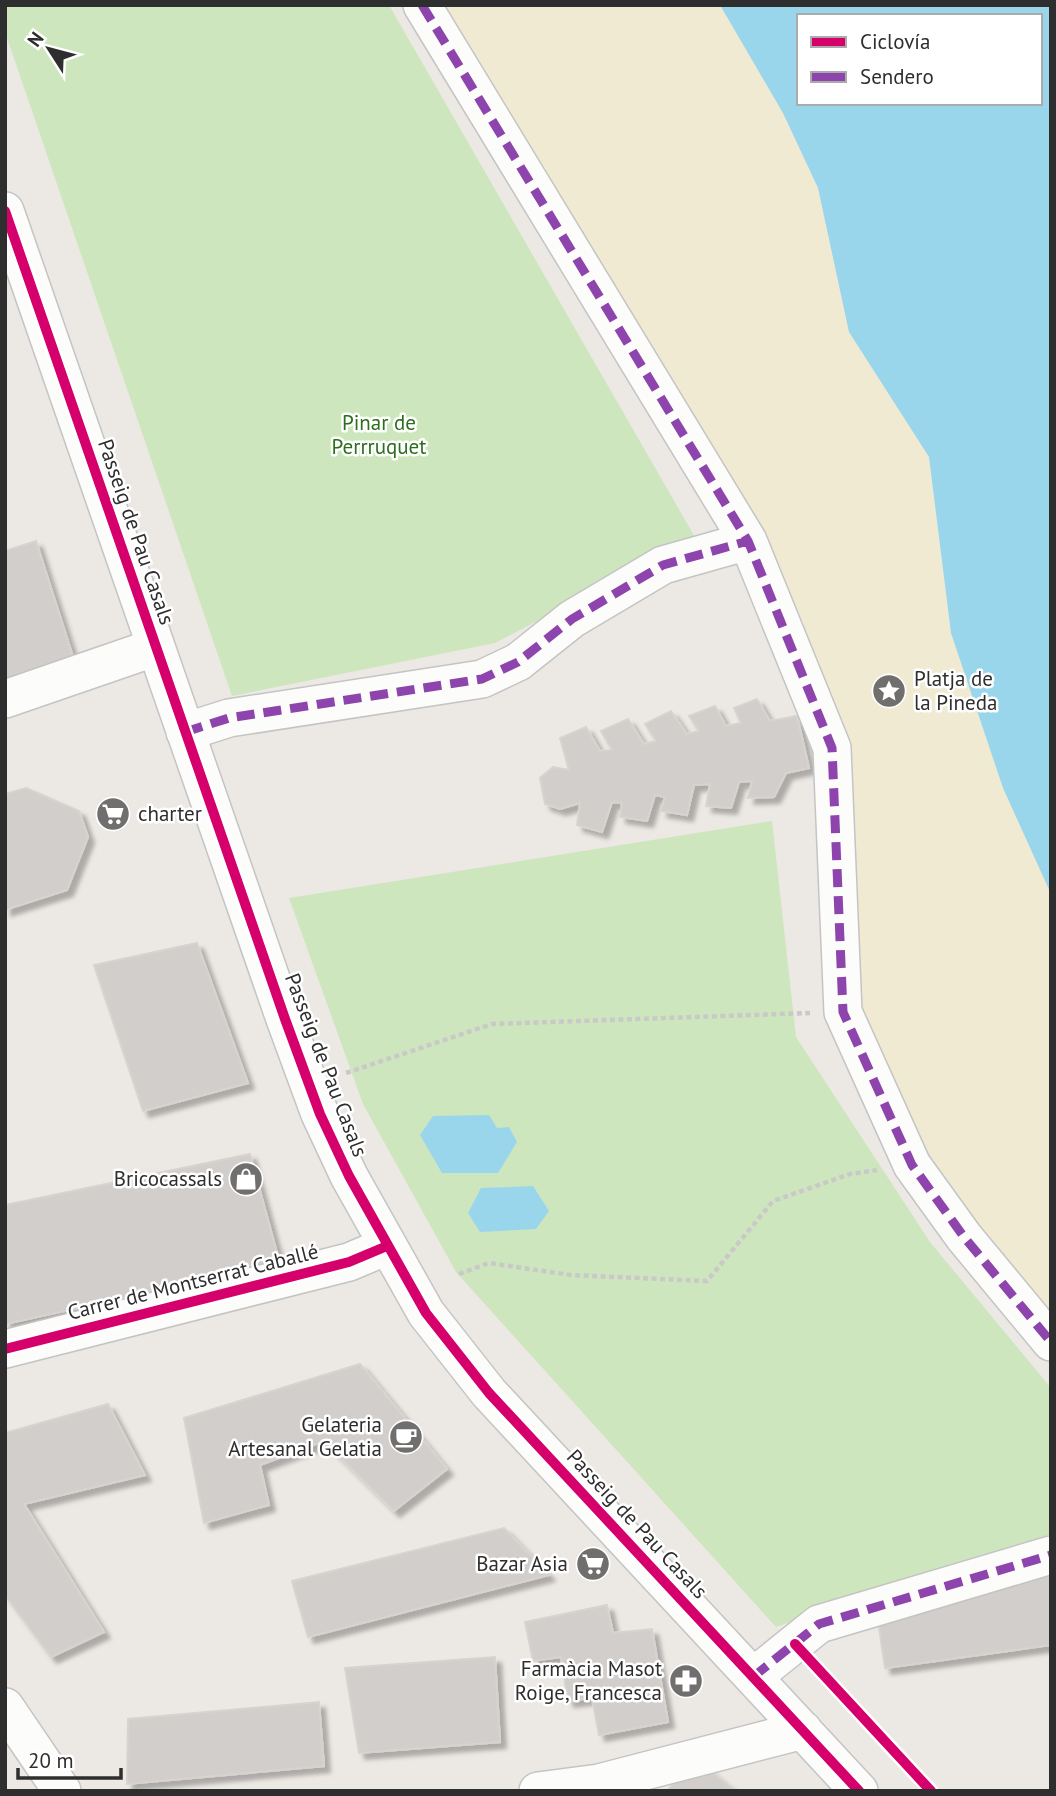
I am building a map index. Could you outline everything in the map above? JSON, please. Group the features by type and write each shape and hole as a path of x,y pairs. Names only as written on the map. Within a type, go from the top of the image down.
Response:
{"street":[{"path":"422,5 748,541 832,748 843,1012 912,1165 964,1237 1051,1342"},
{"name":"Passeig de Pau Casals","path":"5,211 302,1067 349,1176 426,1313 489,1393 859,1791"},
{"path":"185,732 229,718 482,679 519,662 572,619 663,565 748,541"},
{"path":"5,699 156,647"},
{"name":"Carrer de Montserrat Caballé","path":"5,1349 349,1262 387,1246"},
{"path":"754,1677 819,1624 1051,1555"},
{"path":"5,1707 62,1791"},
{"path":"538,1791 599,1783 803,1730"}],"path":[{"path":"346,1073 492,1024 843,1012"},
{"path":"459,1274 489,1263 571,1275 707,1281 773,1201 850,1174 912,1165"}],"green space":[{"name":"Pinar de Perrruquet","path":"5,5 389,5 696,539 495,643 232,696 5,32"},
{"path":"772,821 796,1037 930,1242 1051,1388 1051,1534 776,1627 456,1272 363,1104 289,898"}],"sand":[{"name":"Platja de la Pineda","path":"422,5 720,5 783,113 818,188 849,332 929,457 951,633 1003,788 1051,894 1051,1342 964,1237 843,1012 832,748 748,541"}],"water":[{"path":"720,5 1051,5 1051,894 1003,788 951,633 929,457 849,332 818,188 783,113"},
{"path":"489,1115 497,1128 509,1127 517,1142 498,1173 442,1173 420,1135 433,1116"},
{"path":"533,1186 549,1211 536,1229 480,1232 468,1213 481,1188"}],"building":[{"path":"36,541 75,663 5,686 5,551"},
{"path":"757,699 770,721 797,716 809,768 786,773 774,797 748,798 752,781 739,782 731,808 706,806 710,784 694,785 687,815 661,811 665,797 655,795 647,821 620,817 622,803 612,802 602,832 577,825 580,803 560,809 545,804 540,778 553,767 569,770 560,738 586,727 600,751 612,750 601,731 628,719 644,744 656,741 645,724 671,711 687,734 699,731 689,716 715,706 726,726 741,723 734,708"},
{"path":"26,788 79,811 88,837 67,890 5,910 5,794"},
{"path":"197,943 248,1083 143,1111 94,965"},
{"path":"250,1154 280,1264 5,1324 5,1205"},
{"path":"360,1364 447,1469 394,1511 324,1441 260,1465 269,1505 204,1523 184,1418"},
{"path":"108,1404 145,1475 24,1504 104,1632 51,1657 5,1595 5,1433"},
{"path":"504,1528 549,1575 308,1637 292,1581"},
{"path":"1051,1555 1051,1645 885,1668 876,1607"},
{"path":"607,1605 613,1633 652,1629 668,1722 599,1735 592,1698 568,1701 561,1657 533,1661 525,1622"},
{"path":"495,1657 500,1742 359,1753 345,1668"},
{"path":"319,1702 324,1766 127,1784 128,1719"},
{"path":"695,1758 735,1791 667,1791"}],"marked path":[{"path":"422,5 748,541 832,748 843,1012 912,1165 964,1237 1051,1342"},
{"path":"185,732 229,718 482,679 518,662 572,619 663,565 748,541"},
{"path":"753,1677 819,1624 1051,1555"}],"cycle path":[{"path":"5,211 285,1019 320,1114 349,1176 426,1313 489,1393 859,1791"},
{"path":"5,1349 349,1262 387,1246"},
{"path":"795,1644 931,1791"}],"place":[{"name":"Platja de la Pineda","path":"889,691"},
{"name":"charter","path":"113,814"},
{"name":"Bricocassals","path":"246,1179"},
{"name":"Gelateria Artesanal Gelatia","path":"406,1437"},
{"name":"Bazar Asia","path":"593,1564"},
{"name":"Farmàcia Masot Roige, Francesca","path":"686,1681"}]}
